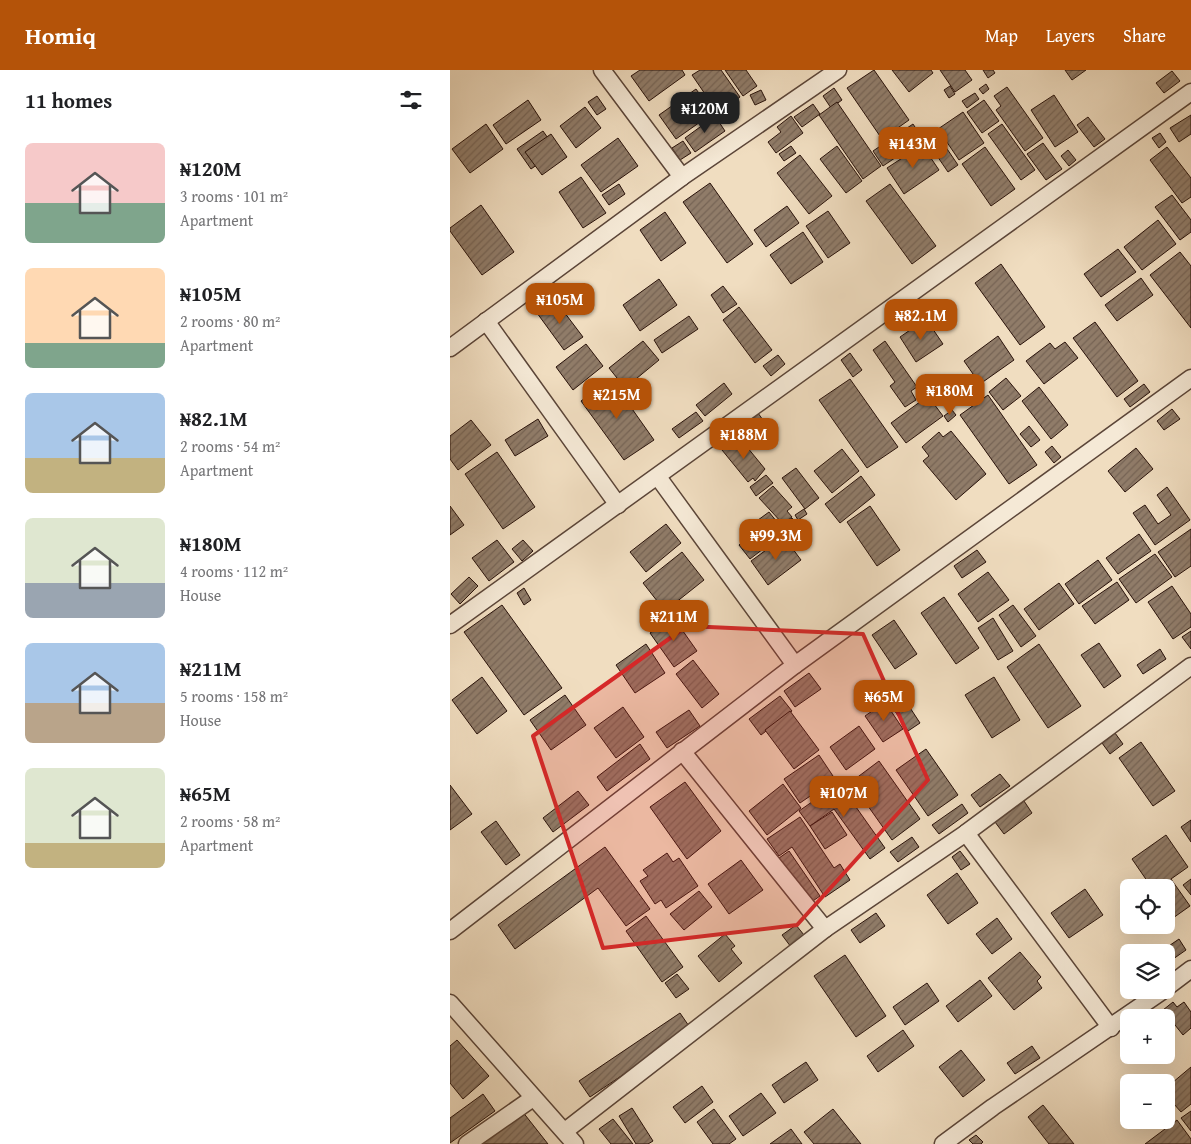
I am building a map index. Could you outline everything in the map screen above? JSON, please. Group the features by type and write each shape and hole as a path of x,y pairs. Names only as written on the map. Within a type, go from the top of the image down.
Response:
{"street":[{"path":"602,70 682,177"},
{"path":"450,348 682,177 838,70"},
{"path":"450,625 1191,92"},
{"path":"486,321 618,505"},
{"path":"450,930 795,665 1191,378"},
{"path":"658,477 795,665"},
{"path":"565,1131 825,929 966,833 1191,666"},
{"path":"682,751 825,929"},
{"path":"966,833 1112,1028"},
{"path":"1175,982 1191,970"},
{"path":"943,1144 993,1107 1112,1028 1151,999"},
{"path":"450,1003 575,1144"},
{"path":"467,1144 533,1098"}],"highlighted area":[{"path":"687,626 863,634 928,780 797,925 603,948 533,736"}],"building":[{"path":"640,70 682,70 685,75 649,101 631,76"},
{"path":"700,70 721,70 740,97 718,113 692,75"},
{"path":"725,70 746,70 757,86 743,96"},
{"path":"874,70 909,120 882,139 847,88"},
{"path":"892,70 931,70 933,73 909,92"},
{"path":"940,70 965,70 972,80 955,92"},
{"path":"983,70 993,70 995,73 988,78"},
{"path":"1065,70 1086,70 1072,80"},
{"path":"1172,71 1180,81 1164,93 1156,83"},
{"path":"986,84 989,89 983,94 979,89"},
{"path":"950,86 955,94 949,98 944,90"},
{"path":"1007,87 1043,138 1025,151 996,110 1001,106 994,96"},
{"path":"834,88 842,100 831,108 823,96"},
{"path":"696,89 713,113 676,139 659,115"},
{"path":"761,90 766,100 755,105 750,95"},
{"path":"975,93 979,99 967,108 962,101"},
{"path":"1054,95 1078,132 1055,147 1031,110"},
{"path":"597,96 606,109 597,115 588,102"},
{"path":"528,100 541,120 506,144 493,125"},
{"path":"984,100 999,121 982,133 967,112"},
{"path":"837,102 881,166 863,179 819,115"},
{"path":"813,104 820,114 802,127 794,117"},
{"path":"585,107 601,128 576,148 560,126"},
{"path":"963,112 984,143 959,160 938,129"},
{"path":"1191,115 1191,134 1179,142 1170,128"},
{"path":"715,116 725,131 695,152 685,138"},
{"path":"791,116 803,133 776,153 768,142 781,132 777,127"},
{"path":"1088,117 1105,139 1094,147 1077,125"},
{"path":"486,124 503,149 470,173 452,149"},
{"path":"913,124 923,139 883,166 873,151"},
{"path":"1002,124 1035,170 1021,180 988,134"},
{"path":"543,131 557,151 531,169 517,149"},
{"path":"1160,133 1166,142 1159,148 1152,138"},
{"path":"551,134 567,157 542,175 525,152"},
{"path":"618,138 638,166 601,192 581,165"},
{"path":"683,141 691,153 680,160 672,148"},
{"path":"943,143 958,165 948,172 933,150"},
{"path":"1043,143 1062,169 1046,180 1027,154"},
{"path":"922,145 939,170 904,194 887,168"},
{"path":"791,146 796,153 784,161 779,154"},
{"path":"837,146 862,181 846,193 820,159"},
{"path":"985,147 1015,189 991,206 962,164"},
{"path":"1167,147 1191,178 1191,197 1182,203 1150,160"},
{"path":"1068,150 1076,160 1069,166 1061,156"},
{"path":"800,155 832,196 809,214 777,173"},
{"path":"581,177 606,213 583,228 559,192"},
{"path":"710,183 753,244 727,263 683,202"},
{"path":"619,184 625,194 609,205 602,195"},
{"path":"890,184 936,246 912,264 866,201"},
{"path":"1172,195 1191,220 1191,232 1180,240 1155,207"},
{"path":"481,205 514,252 482,275 450,231 450,228"},
{"path":"787,206 799,223 766,247 754,230"},
{"path":"828,211 850,243 828,258 806,226"},
{"path":"665,212 686,243 661,261 640,230"},
{"path":"1158,220 1176,244 1142,270 1124,247"},
{"path":"803,232 823,262 791,284 770,255"},
{"path":"1118,249 1136,272 1101,297 1084,274"},
{"path":"1180,252 1191,266 1191,328 1150,275"},
{"path":"1001,264 1045,327 1020,345 975,283"},
{"path":"1141,278 1153,295 1117,321 1105,305"},
{"path":"659,279 677,305 640,331 623,305"},
{"path":"723,286 737,304 723,313 711,295"},
{"path":"555,300 583,337 564,350 537,313"},
{"path":"739,307 772,350 755,363 723,320"},
{"path":"689,316 698,329 662,353 654,340"},
{"path":"926,319 943,344 916,362 900,337"},
{"path":"1095,322 1138,381 1117,397 1073,338"},
{"path":"998,336 1014,360 980,384 964,361"},
{"path":"643,341 659,360 625,388 609,368"},
{"path":"885,341 917,387 911,391 916,400 905,407 890,386 895,382 873,350"},
{"path":"1065,342 1078,358 1044,384 1026,361 1050,343 1055,349"},
{"path":"586,344 603,366 573,390 556,367"},
{"path":"850,353 862,370 853,377 841,360"},
{"path":"778,355 785,364 771,376 763,366"},
{"path":"1006,378 1021,396 1003,410 989,392"},
{"path":"611,379 654,440 624,460 581,401"},
{"path":"850,379 898,447 867,468 819,400"},
{"path":"724,383 732,394 705,416 696,405"},
{"path":"1144,384 1150,392 1130,407 1124,399"},
{"path":"1039,387 1068,425 1051,439 1022,401"},
{"path":"988,395 1037,465 1009,484 960,415"},
{"path":"928,396 943,416 906,443 891,423"},
{"path":"1172,409 1180,419 1164,430 1157,421"},
{"path":"952,410 956,415 948,422 944,416"},
{"path":"696,412 703,421 679,438 672,429"},
{"path":"758,413 765,423 756,429 749,420"},
{"path":"538,419 548,436 515,456 505,440"},
{"path":"471,420 491,445 458,470 450,459 450,436"},
{"path":"1029,426 1040,440 1031,447 1020,434"},
{"path":"951,431 986,474 956,500 923,461 929,456 922,447 939,432 943,437"},
{"path":"738,436 765,469 755,481 753,478 748,482 722,450"},
{"path":"1052,446 1061,457 1054,463 1045,452"},
{"path":"1136,448 1153,469 1125,492 1108,471"},
{"path":"842,449 859,471 832,493 814,471"},
{"path":"497,452 535,507 503,529 465,474"},
{"path":"796,468 819,498 805,509 782,478"},
{"path":"766,475 773,483 756,496 750,487"},
{"path":"861,476 875,495 840,523 825,504"},
{"path":"773,486 792,507 787,511 792,517 783,524 759,498"},
{"path":"1167,487 1190,520 1155,545 1133,513 1145,505 1158,524 1171,515 1157,495"},
{"path":"450,506 464,525 450,535"},
{"path":"870,506 900,550 877,566 847,522"},
{"path":"804,509 807,514 798,520 795,515"},
{"path":"769,512 785,532 750,559 739,545 748,537 743,531"},
{"path":"792,518 796,523 786,530 783,525"},
{"path":"666,524 681,543 646,572 630,552"},
{"path":"1191,529 1191,566 1175,577 1158,552"},
{"path":"1139,534 1151,551 1118,574 1106,558"},
{"path":"784,537 801,560 768,585 751,561"},
{"path":"497,540 514,562 489,581 472,558"},
{"path":"523,540 533,551 522,561 512,549"},
{"path":"977,550 986,562 962,578 954,566"},
{"path":"682,552 704,580 665,611 643,583"},
{"path":"1155,554 1172,577 1136,603 1119,579"},
{"path":"1098,560 1112,580 1079,604 1065,584"},
{"path":"988,572 1009,600 978,622 958,594"},
{"path":"469,577 478,586 460,604 451,594"},
{"path":"1117,582 1129,600 1095,624 1082,606"},
{"path":"1059,583 1074,604 1039,630 1024,609"},
{"path":"1172,586 1191,614 1191,627 1173,639 1148,602"},
{"path":"524,588 531,600 524,605 517,593"},
{"path":"944,597 979,648 956,664 921,613"},
{"path":"502,605 562,688 524,715 464,632"},
{"path":"1013,605 1036,636 1021,647 999,615"},
{"path":"673,617 697,651 674,667 650,633"},
{"path":"993,618 1013,651 998,660 978,628"},
{"path":"894,620 917,654 895,669 872,635"},
{"path":"1191,631 1191,649 1182,637"},
{"path":"1099,643 1121,676 1104,688 1081,655"},
{"path":"646,644 665,673 635,693 616,665"},
{"path":"1039,644 1081,706 1048,728 1007,667"},
{"path":"1160,649 1166,659 1143,674 1137,665"},
{"path":"693,660 719,694 702,708 676,674"},
{"path":"809,673 821,689 795,707 784,691"},
{"path":"482,677 507,711 477,734 452,700"},
{"path":"994,677 1020,720 992,738 965,695"},
{"path":"901,694 920,723 908,731 889,702"},
{"path":"565,695 586,725 551,750 530,720"},
{"path":"780,696 792,711 761,735 749,719"},
{"path":"885,702 903,729 883,742 865,716"},
{"path":"623,707 644,737 616,758 594,728"},
{"path":"689,710 700,726 667,748 656,732"},
{"path":"790,711 819,750 794,769 765,730"},
{"path":"859,726 875,749 846,770 830,747"},
{"path":"1115,733 1123,744 1110,754 1102,743"},
{"path":"1141,742 1175,791 1153,806 1119,758"},
{"path":"640,744 650,759 607,791 597,777"},
{"path":"926,749 958,795 928,816 896,770"},
{"path":"819,755 835,779 800,803 784,779"},
{"path":"879,761 920,819 892,840 851,782"},
{"path":"1000,774 1010,786 980,807 971,795"},
{"path":"685,782 721,831 687,859 650,807"},
{"path":"839,783 885,848 870,859 834,809 810,826 799,811"},
{"path":"783,784 801,808 767,835 749,811"},
{"path":"450,785 472,814 450,830"},
{"path":"578,791 589,805 553,832 543,818"},
{"path":"1024,801 1032,813 1004,834 995,822"},
{"path":"962,804 968,813 939,834 932,825"},
{"path":"832,812 847,835 825,849 810,826"},
{"path":"800,817 834,868 840,864 850,880 825,897 792,847 779,856 767,839"},
{"path":"1191,820 1191,842 1181,827"},
{"path":"496,821 520,855 506,865 481,832"},
{"path":"1166,835 1188,867 1171,879 1146,879 1132,859"},
{"path":"912,837 919,847 898,862 890,852"},
{"path":"605,847 650,909 626,926 598,888 515,949 498,925"},
{"path":"789,851 820,896 810,903 779,858"},
{"path":"960,851 970,864 961,870 952,857"},
{"path":"667,853 673,862 679,858 698,886 666,908 661,900 655,904 640,881 648,876 643,870"},
{"path":"741,860 763,890 729,914 708,884"},
{"path":"957,873 978,903 948,924 927,895"},
{"path":"1191,879 1191,895 1183,885"},
{"path":"1175,885 1190,906 1175,917"},
{"path":"1085,889 1103,915 1069,938 1051,913"},
{"path":"699,891 712,907 684,930 670,914"},
{"path":"876,913 885,926 860,943 851,930"},
{"path":"646,916 683,967 662,982 626,931"},
{"path":"997,918 1012,939 992,954 976,934"},
{"path":"796,925 808,940 794,951 782,935"},
{"path":"725,934 735,946 731,949 742,963 719,982 698,956"},
{"path":"1179,939 1186,950 1175,958 1175,944 1172,944"},
{"path":"1020,952 1041,977 1037,981 1042,988 1014,1010 988,978"},
{"path":"845,955 886,1016 856,1037 814,976"},
{"path":"677,974 689,989 676,998 665,983"},
{"path":"980,980 992,996 958,1022 946,1006"},
{"path":"927,983 939,1001 905,1025 893,1007"},
{"path":"1173,1002 1177,1007 1184,1002 1191,1012 1191,1028 1183,1035 1175,1025 1175,1009 1164,1009"},
{"path":"680,1013 691,1029 590,1097 579,1081"},
{"path":"903,1030 914,1046 878,1072 867,1056"},
{"path":"457,1040 489,1076 463,1099 450,1083 450,1046"},
{"path":"1032,1046 1040,1058 1015,1074 1007,1063"},
{"path":"961,1050 985,1080 963,1097 939,1067"},
{"path":"806,1062 818,1080 784,1103 772,1085"},
{"path":"1191,1067 1191,1104 1181,1112 1175,1105 1175,1080"},
{"path":"702,1086 713,1102 685,1123 673,1107"},
{"path":"761,1093 776,1113 743,1136 729,1116"},
{"path":"483,1094 495,1111 450,1143 450,1118"},
{"path":"1043,1105 1074,1144 1049,1144 1028,1117"},
{"path":"632,1108 653,1141 648,1144 636,1144 619,1116"},
{"path":"714,1109 736,1139 729,1144 713,1144 697,1122"},
{"path":"833,1109 861,1144 814,1144 804,1132"},
{"path":"522,1111 548,1144 479,1144"},
{"path":"1191,1111 1191,1131 1181,1118"},
{"path":"613,1119 633,1144 611,1144 599,1129"},
{"path":"1177,1120 1191,1139 1191,1144 1145,1144 1165,1129 1175,1129 1175,1122"},
{"path":"791,1129 802,1144 770,1144"},
{"path":"976,1135 983,1142 981,1144 973,1144 969,1140"}]}
